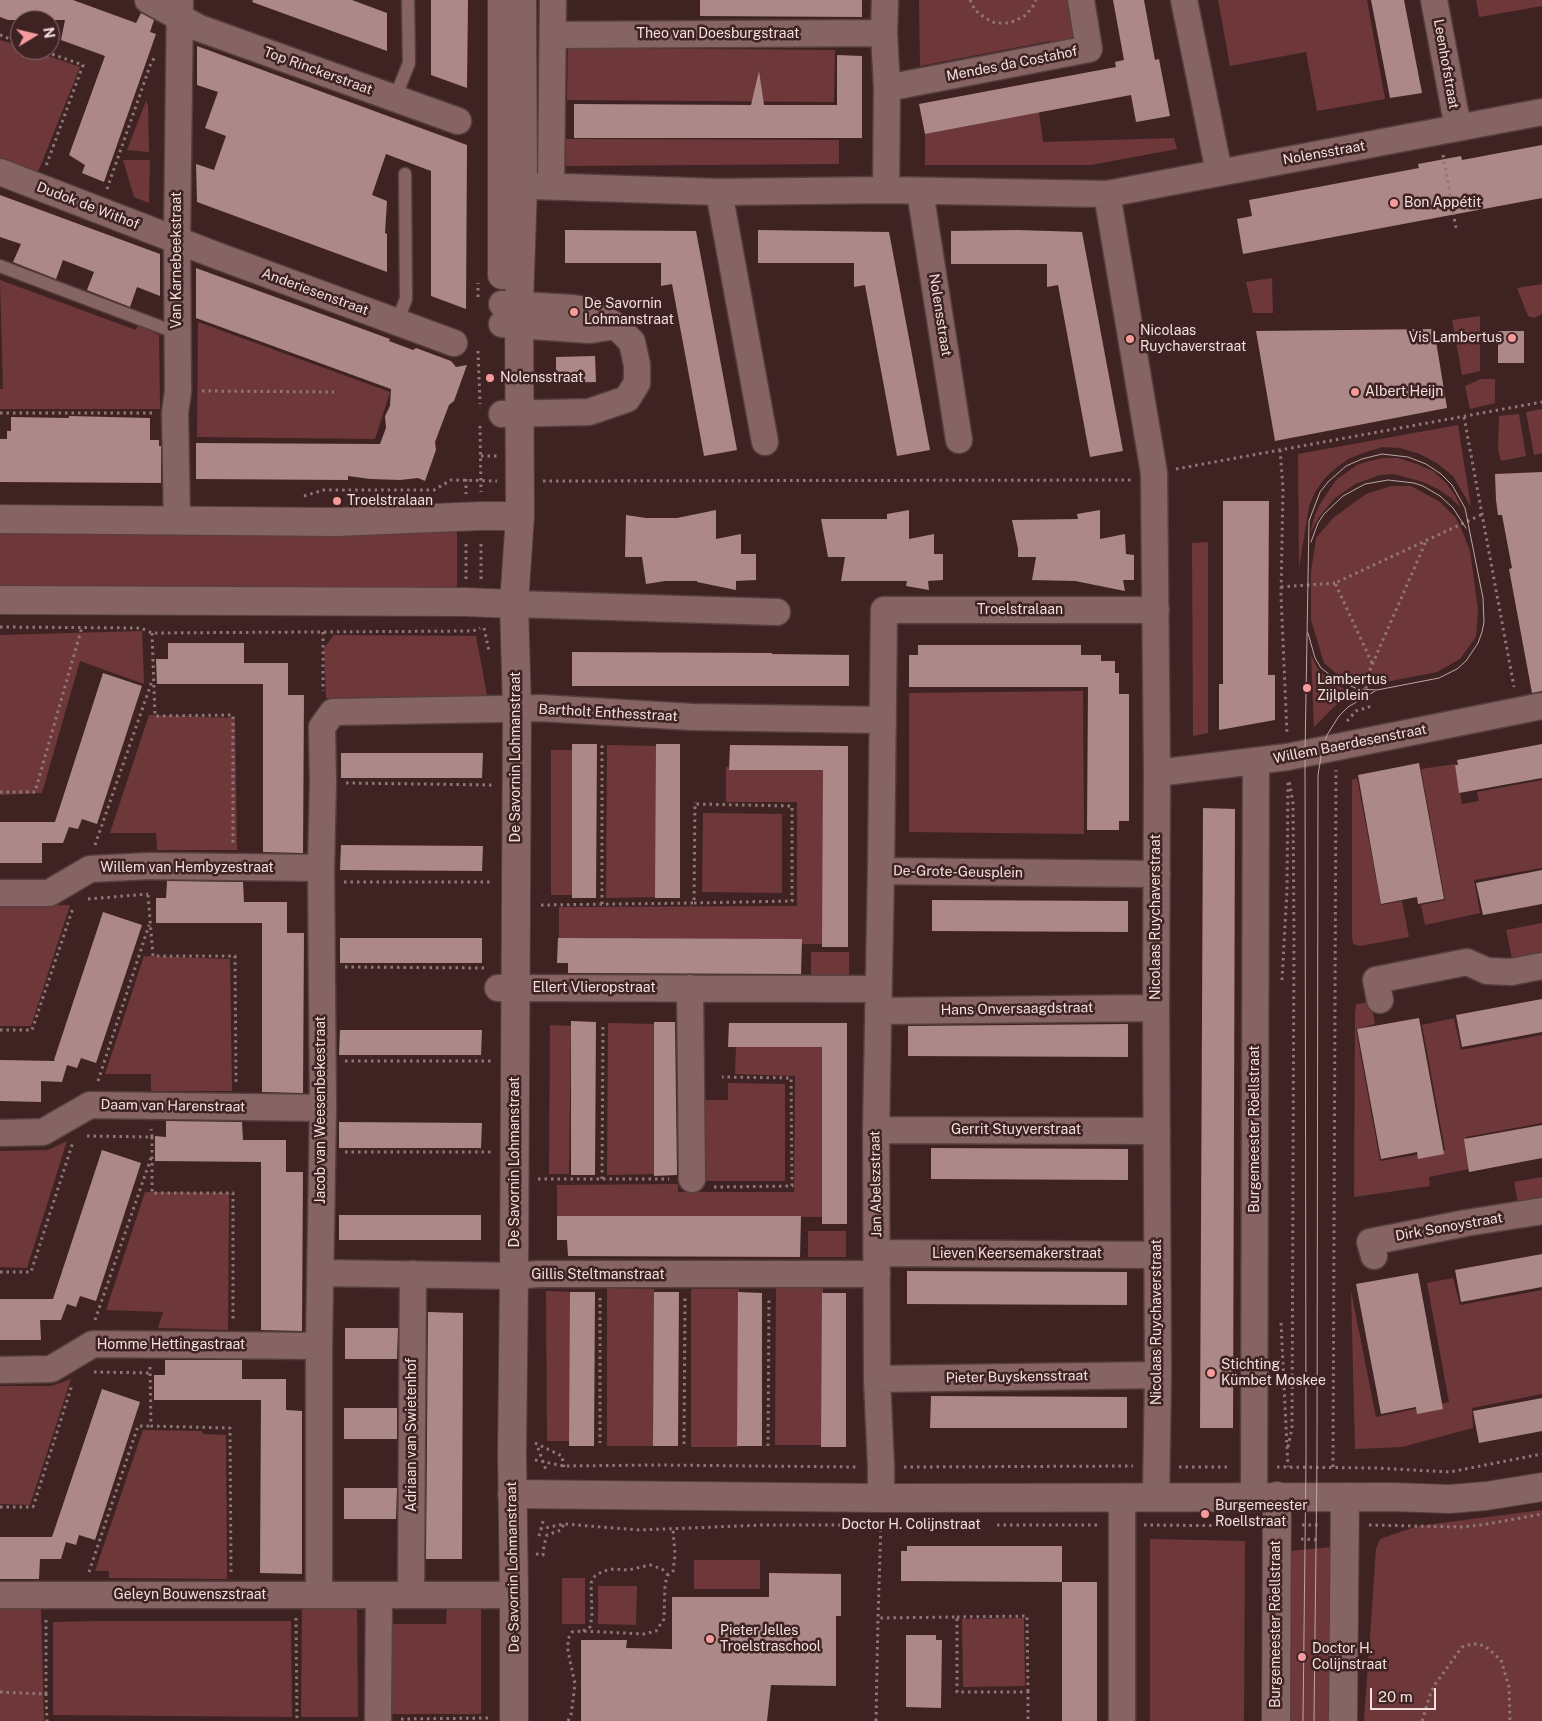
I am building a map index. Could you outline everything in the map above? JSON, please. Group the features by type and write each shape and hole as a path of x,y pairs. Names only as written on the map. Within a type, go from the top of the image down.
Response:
{"street":[{"name":"Top Rinckerstraat","path":"148,0 180,9 199,28 458,121"},
{"name":"De Savornin Lohmanstraat","path":"502,0 512,185"},
{"name":"De Savornin Lohmanstraat","path":"502,1720 514,1595 512,1454 515,1179 500,981 516,894 517,709 511,517 501,481 511,414 512,185 522,0"},
{"path":"551,186 553,0"},
{"path":"885,0 884,33 887,88 886,190"},
{"name":"Mendes da Costahof","path":"887,88 1089,49 1081,0"},
{"path":"1184,0 1219,172"},
{"name":"Leenhofstraat","path":"1434,0 1448,130"},
{"name":"Van Karnebeekstraat","path":"177,520 176,402 180,9"},
{"name":"Theo van Doesburgstraat","path":"553,35 884,33"},
{"name":"Nolensstraat","path":"512,185 719,192 886,190 1107,194 1542,112"},
{"name":"Dudok de Withof","path":"0,172 177,239"},
{"name":"Nolensstraat","path":"920,191 959,440"},
{"path":"719,192 765,442"},
{"name":"Nicolaas Ruychaverstraat","path":"1107,194 1154,473 1157,773 1158,1375 1156,1497"},
{"name":"Anderiesenstraat","path":"177,239 454,342"},
{"path":"511,314 573,308 592,311 616,326 632,342 637,365 637,383 627,399 589,412 511,414"},
{"path":"0,519 337,522 511,517"},
{"path":"0,600 465,602 514,615 777,612"},
{"name":"Troelstralaan","path":"883,720 884,610 1156,610"},
{"name":"Bartholt Enthesstraat","path":"333,712 540,708 692,717 883,720"},
{"name":"Willem Baerdesenstraat","path":"1157,773 1256,761 1288,765 1336,748 1530,709"},
{"name":"Jacob van Weesenbekestraat","path":"308,1595 319,1346 323,1108 322,726 333,712"},
{"name":"De-Grote-Geusplein","path":"883,720 881,871 1157,874"},
{"name":"Burgemeester Röellstraat","path":"1256,761 1266,1496 1276,1532 1276,1721"},
{"name":"Willem van Hembyzestraat","path":"0,893 49,893 90,869 150,866 233,867 321,875"},
{"name":"Jan Abelszstraat","path":"881,871 876,1130 877,1379 881,1511"},
{"path":"1380,1000 1376,980 1466,962 1486,971 1511,972 1542,966"},
{"name":"Ellert Vlieropstraat","path":"500,981 690,988 878,1000"},
{"path":"690,988 703,1183"},
{"name":"Hans Onversaagdstraat","path":"878,1000 1156,1008"},
{"name":"Daam van Harenstraat","path":"0,1134 43,1132 90,1105 323,1108"},
{"name":"Gerrit Stuyverstraat","path":"876,1130 1157,1131"},
{"name":"Dirk Sonoystraat","path":"1374,1256 1370,1242 1466,1223 1542,1211"},
{"name":"Lieven Keersemakerstraat","path":"877,1264 1157,1255"},
{"name":"Gillis Steltmanstraat","path":"320,1273 514,1276 768,1274 877,1264"},
{"name":"Adriaan van Swietenhof","path":"411,1595 413,1274"},
{"name":"Homme Hettingastraat","path":"0,1370 51,1370 85,1360 93,1344 319,1346"},
{"name":"Pieter Buyskensstraat","path":"877,1379 1158,1375"},
{"name":"Doctor H. Colijnstraat","path":"512,1494 881,1511 1122,1497 1266,1496 1450,1499 1486,1496 1542,1487"},
{"path":"1122,1497 1122,1721"},
{"path":"1343,1721 1345,1497"},
{"name":"Geleyn Bouwenszstraat","path":"0,1595 514,1595"},
{"path":"378,1720 379,1595"}],"lane":[{"path":"395,98 408,63 408,0"},
{"path":"397,322 406,299 405,174"},
{"path":"0,266 177,333"}],"path":[{"path":"970,0 975,10 985,18 995,22 1007,23 1026,15 1036,0"},
{"path":"99,210 151,63 156,56"},
{"path":"39,187 83,66 60,57"},
{"path":"1448,130 1456,228"},
{"path":"0,412 334,392"},
{"path":"301,496 324,490 434,490 451,480 466,479 501,481 1136,480 1154,473 1542,402"},
{"path":"1464,417 1482,514 1530,709"},
{"path":"1280,450 1284,487 1281,587 1288,765 1293,803 1292,1428 1288,1447 1288,1467 1375,1468 1450,1472 1542,1454"},
{"path":"466,479 466,632"},
{"path":"1281,587 1335,583 1482,514"},
{"path":"1334,1467 1336,748 1341,730 1350,717 1356,711 1369,707 1365,681 1427,539"},
{"path":"1335,583 1372,664"},
{"path":"0,627 141,628 152,632 473,632 514,615"},
{"path":"0,792 35,792 82,627"},
{"path":"152,632 155,716 233,715 233,867"},
{"path":"322,632 323,702 333,712"},
{"path":"86,871 153,678"},
{"path":"602,742 602,904"},
{"path":"323,783 498,786"},
{"path":"321,875 602,904 694,903 792,900 792,806 695,803 694,903"},
{"path":"150,866 148,895 154,956 235,956 236,1107"},
{"path":"85,899 148,895"},
{"path":"0,1030 32,1030 76,899"},
{"path":"90,1105 150,922"},
{"path":"322,967 500,981"},
{"path":"602,1179 603,1024"},
{"path":"322,1061 497,1062"},
{"path":"515,1179 602,1179 792,1186 790,1078 722,1077"},
{"path":"149,1106 152,1138 152,1193 233,1193 233,1345"},
{"path":"0,1272 31,1272 75,1136"},
{"path":"85,1136 152,1138"},
{"path":"322,1152 496,1152"},
{"path":"150,1372 85,1360 152,1155"},
{"path":"600,1274 600,1443"},
{"path":"684,1444 685,1274"},
{"path":"768,1274 768,1446"},
{"path":"150,1344 150,1426"},
{"path":"0,1507 33,1507 73,1381"},
{"path":"82,1595 138,1426 150,1426 230,1428 232,1595"},
{"path":"512,1454 564,1466 1203,1467"},
{"path":"876,1721 881,1511"},
{"name":"Doctor H. Colijnstraat","path":"873,1524 881,1511"},
{"name":"Doctor H. Colijnstraat","path":"997,1525 1122,1525 1276,1532 1345,1532 1463,1527 1542,1514"},
{"name":"Doctor H. Colijnstraat","path":"513,1538 527,1537 542,1528 564,1524 640,1530 763,1524 864,1524"},
{"path":"568,1721 571,1715 575,1684 568,1651 568,1639 572,1632 582,1631 644,1634 656,1631 664,1619 665,1584 668,1575 673,1571 675,1556 673,1529"},
{"path":"1276,1532 1345,1532"},
{"path":"582,1631 590,1627 591,1583 595,1576 603,1571 628,1570 650,1565 662,1569 668,1575"},
{"path":"46,1595 47,1721"},
{"path":"298,1721 308,1595"},
{"path":"878,1618 1027,1616 1028,1721"},
{"path":"957,1617 957,1692 1028,1692"},
{"path":"1422,1721 1436,1682 1462,1647 1472,1644 1486,1647 1501,1660 1509,1687 1510,1721"},
{"path":"0,1692 46,1694"},
{"path":"378,1720 502,1720"}],"shaded area":[{"path":"919,0 1070,0 1077,39 1052,50 1050,41 920,66"},
{"path":"1218,0 1367,0 1385,99 1317,111 1306,52 1230,66"},
{"path":"1476,0 1542,0 1542,6 1479,17"},
{"path":"0,40 10,43 10,60 60,60 80,67 38,172 0,159"},
{"path":"568,48 835,50 834,102 567,100"},
{"path":"146,101 148,105 149,152 127,150"},
{"path":"1039,112 1043,142 1174,138 1177,149 1091,165 925,165 925,134"},
{"path":"566,139 839,140 839,164 566,166"},
{"path":"123,160 150,160 149,203 134,197"},
{"path":"1272,278 1273,313 1253,313 1246,282"},
{"path":"0,280 136,330 138,325 159,335 160,409 0,409 0,389 3,389"},
{"path":"1542,284 1542,314 1534,318 1528,316 1517,288"},
{"path":"1480,316 1480,371 1462,375 1452,320"},
{"path":"198,322 390,392 375,439 197,437"},
{"path":"1481,379 1495,379 1495,403 1470,409 1465,386"},
{"path":"1542,409 1542,453 1534,455 1526,412"},
{"path":"1519,414 1526,456 1501,461 1498,449 1499,416"},
{"path":"1458,425 1471,507 1453,476 1438,464 1420,454 1400,448 1383,447 1366,452 1350,458 1337,467 1325,478 1315,492 1309,506 1299,568 1298,454"},
{"path":"1383,458 1398,458 1433,471 1446,483 1455,495 1461,508 1438,489 1423,482 1394,474 1380,475 1355,484 1334,499 1319,517 1310,533 1320,504 1336,480 1357,465"},
{"path":"1391,486 1411,486 1440,502 1455,517 1470,551 1478,610 1476,637 1460,659 1437,672 1356,686 1344,680 1324,663 1311,620 1311,572 1316,538 1333,518 1366,494"},
{"path":"0,527 457,529 457,595 0,594"},
{"path":"1208,542 1208,733 1193,736 1192,543"},
{"path":"142,631 144,684 80,661 42,793 0,795 0,635"},
{"path":"334,635 476,636 488,700 326,698 324,648"},
{"path":"1311,655 1318,669 1330,681 1344,689 1358,692 1339,702 1314,727"},
{"path":"1083,691 1084,834 909,832 909,693"},
{"path":"149,715 235,718 237,850 157,850 156,833 110,833"},
{"path":"607,745 660,746 660,897 606,898"},
{"path":"551,750 573,750 574,895 551,895"},
{"path":"1455,764 1462,804 1479,801 1477,792 1542,780 1542,868 1474,880 1480,913 1425,925 1421,905 1445,900 1421,769"},
{"path":"726,767 830,768 827,944 559,943 559,907 797,906 797,802 726,802"},
{"path":"1357,778 1381,905 1402,901 1409,937 1360,946 1353,944 1352,936 1352,780"},
{"path":"703,813 782,814 782,893 702,892"},
{"path":"70,905 31,1026 0,1026 0,906"},
{"path":"1542,923 1542,952 1512,958 1506,930"},
{"path":"811,952 849,952 849,978 811,978"},
{"path":"144,956 230,959 232,1091 151,1091 151,1074 105,1074"},
{"path":"1371,1002 1375,1024 1356,1029 1380,1161 1445,1150 1422,1025 1454,1018 1461,1050 1542,1035 1542,1123 1466,1137 1469,1169 1429,1177 1430,1186 1354,1197 1355,1014 1356,1004"},
{"path":"608,1023 658,1024 657,1174 607,1175"},
{"path":"550,1025 571,1026 569,1174 549,1174"},
{"path":"736,1047 823,1047 822,1217 557,1216 557,1185 678,1184 678,1192 794,1192 795,1076 735,1074"},
{"path":"728,1083 785,1084 785,1181 701,1181 701,1100 728,1100"},
{"path":"67,1141 27,1268 0,1267 0,1151 48,1150"},
{"path":"1542,1177 1542,1205 1519,1209 1514,1182"},
{"path":"145,1192 229,1193 228,1330 158,1328 163,1312 106,1310"},
{"path":"808,1231 846,1231 846,1257 808,1257"},
{"path":"1453,1278 1460,1305 1542,1290 1542,1394 1472,1408 1473,1428 1402,1447 1355,1449 1351,1291 1376,1417 1449,1402 1427,1283"},
{"path":"607,1288 654,1289 654,1446 607,1446"},
{"path":"776,1288 823,1288 822,1445 775,1445"},
{"path":"691,1289 739,1289 738,1447 691,1447"},
{"path":"546,1291 573,1292 572,1441 547,1441"},
{"path":"71,1379 30,1505 0,1504 0,1386 51,1386"},
{"path":"143,1430 202,1431 203,1434 226,1435 227,1579 109,1578 109,1571 95,1571"},
{"path":"1542,1510 1542,1721 1364,1721 1376,1549 1380,1539 1418,1526"},
{"path":"1150,1539 1245,1541 1244,1721 1150,1721"},
{"path":"1342,1546 1341,1721 1287,1721 1289,1551"},
{"path":"694,1560 760,1560 760,1589 694,1589"},
{"path":"562,1578 585,1578 585,1624 562,1624"},
{"path":"598,1586 637,1586 636,1625 598,1624"},
{"path":"447,1604 481,1605 481,1714 386,1714 386,1624 446,1624"},
{"path":"302,1606 357,1606 358,1717 301,1717"},
{"path":"0,1608 41,1608 44,1721 0,1721"},
{"path":"1024,1618 1025,1686 963,1687 962,1619"},
{"path":"291,1621 292,1717 53,1715 53,1622"}],"building":[{"path":"0,0 73,0 136,23 141,13 154,20 150,32 156,34 104,182 82,173 85,165 69,155 105,56 61,40 65,20 60,20 60,10 10,10 10,20 0,17"},
{"path":"253,0 352,0 387,13 387,51 252,2"},
{"path":"431,0 468,0 467,88 431,75"},
{"path":"700,0 862,0 862,17 700,16"},
{"path":"1113,0 1144,0 1155,60 1159,59 1170,116 1136,122 1131,95 925,134 919,104 1116,67 1115,62 1124,60"},
{"path":"1371,0 1404,0 1422,93 1390,98"},
{"path":"197,46 467,145 466,309 431,296 431,171 386,154 372,195 387,201 385,233 387,234 387,272 197,202 196,164 214,170 226,136 205,128 218,92 197,85"},
{"path":"837,55 862,56 862,138 574,138 574,104 751,105 759,71 764,105 837,105"},
{"path":"1542,145 1542,198 1243,254 1237,219 1252,216 1249,200 1419,168 1418,164 1461,156 1462,160"},
{"path":"0,195 160,254 160,296 137,287 130,307 87,290 94,272 63,260 56,279 13,262 21,244 0,237"},
{"path":"565,230 696,231 737,450 704,456 672,284 661,286 661,263 565,263"},
{"path":"758,230 889,232 930,450 897,456 865,285 854,287 854,263 758,263"},
{"path":"1017,230 1082,232 1123,451 1090,457 1058,285 1047,287 1047,264 951,264 951,231"},
{"path":"196,268 390,339 389,341 413,350 416,348 451,361 456,367 467,365 454,401 449,405 435,442 436,450 425,481 418,478 400,480 348,476 348,480 196,479 196,443 380,444 386,428 385,416 390,406 391,389 196,318"},
{"path":"1434,329 1447,408 1275,441 1256,331"},
{"path":"1498,331 1524,331 1524,363 1498,363"},
{"path":"595,356 596,382 556,383 556,357"},
{"path":"69,416 150,418 150,440 159,440 159,446 161,446 161,483 0,482 0,439 7,439 7,431 11,431 11,417 69,418"},
{"path":"1542,472 1542,691 1532,693 1509,569 1512,568 1502,515 1498,515 1495,474"},
{"path":"1223,501 1269,501 1268,675 1275,675 1275,720 1219,730 1219,684 1223,684"},
{"path":"716,510 716,539 741,534 741,554 756,554 756,580 736,581 736,590 697,581 665,581 646,584 642,557 625,557 626,515 646,518 677,518"},
{"path":"909,510 909,539 934,534 934,554 943,554 943,580 928,581 929,590 906,586 907,581 841,581 845,557 828,557 821,519 887,519 887,514"},
{"path":"1100,510 1100,539 1125,534 1126,554 1134,555 1134,580 1123,580 1125,591 1075,581 1032,580 1036,557 1018,557 1012,520 1078,519 1077,514"},
{"path":"168,643 244,643 244,663 288,663 288,695 304,695 303,853 263,852 263,684 157,684 156,659 168,659"},
{"path":"918,645 1081,645 1081,655 1101,655 1101,661 1115,661 1115,673 1119,673 1119,694 1129,694 1129,821 1119,821 1119,830 1087,830 1088,687 909,687 909,655 918,655"},
{"path":"572,652 849,655 849,686 572,686"},
{"path":"103,673 142,686 97,824 82,819 78,829 69,827 63,843 42,843 42,863 0,863 0,822 55,822"},
{"path":"572,744 597,744 596,898 572,898"},
{"path":"656,744 680,744 680,898 655,898"},
{"path":"1542,744 1542,778 1459,793 1455,765 1458,765 1457,760"},
{"path":"730,745 848,746 848,947 822,947 823,770 729,770"},
{"path":"341,753 483,753 482,778 341,778"},
{"path":"1419,763 1444,899 1418,904 1417,897 1381,904 1358,775"},
{"path":"1203,808 1235,809 1233,1428 1200,1428"},
{"path":"341,845 483,846 482,871 340,870"},
{"path":"1542,870 1542,904 1483,915 1476,883"},
{"path":"167,881 243,882 244,902 287,902 287,933 304,933 303,1093 262,1092 262,923 156,923 156,898 166,898"},
{"path":"932,900 1128,901 1128,932 932,931"},
{"path":"103,912 142,925 96,1063 81,1058 77,1068 67,1065 62,1082 41,1081 41,1102 0,1101 0,1060 55,1061"},
{"path":"340,938 482,938 482,963 340,963"},
{"path":"558,938 802,939 801,974 568,973 568,963 557,963"},
{"path":"1542,999 1542,1032 1462,1047 1456,1015"},
{"path":"1419,1018 1444,1154 1418,1159 1417,1152 1381,1159 1357,1029"},
{"path":"571,1021 596,1022 595,1175 571,1175"},
{"path":"654,1022 675,1022 677,1175 654,1176"},
{"path":"729,1023 847,1023 847,1224 822,1224 822,1047 728,1047"},
{"path":"1128,1024 1128,1057 908,1056 908,1026"},
{"path":"340,1030 482,1030 481,1055 339,1055"},
{"path":"166,1121 242,1122 243,1140 286,1140 286,1172 303,1172 302,1331 261,1330 261,1162 155,1161 155,1136 166,1137"},
{"path":"339,1122 482,1123 481,1148 339,1148"},
{"path":"1542,1125 1542,1158 1469,1172 1464,1139"},
{"path":"931,1148 1128,1149 1128,1180 931,1179"},
{"path":"102,1150 141,1163 96,1301 80,1296 76,1307 67,1304 61,1320 40,1320 41,1340 0,1340 0,1299 53,1299"},
{"path":"339,1215 481,1215 481,1240 339,1240"},
{"path":"557,1216 801,1216 800,1257 568,1256 567,1240 557,1240"},
{"path":"1542,1254 1542,1287 1461,1302 1455,1270"},
{"path":"907,1271 1127,1272 1127,1305 907,1304"},
{"path":"1418,1273 1443,1409 1417,1414 1416,1407 1381,1414 1356,1284"},
{"path":"570,1292 595,1292 594,1446 569,1446"},
{"path":"654,1292 679,1292 678,1446 653,1446"},
{"path":"738,1292 762,1293 762,1446 737,1446"},
{"path":"822,1293 846,1293 846,1447 821,1447"},
{"path":"428,1312 463,1313 462,1559 426,1559"},
{"path":"345,1328 398,1328 397,1359 345,1359"},
{"path":"165,1360 242,1360 242,1379 286,1379 286,1410 302,1411 302,1574 260,1573 261,1400 154,1400 154,1375 165,1375"},
{"path":"102,1389 140,1402 95,1540 79,1535 76,1545 66,1542 61,1559 40,1559 39,1579 0,1579 0,1537 52,1537"},
{"path":"931,1396 1127,1397 1127,1428 930,1428"},
{"path":"1542,1398 1542,1431 1479,1443 1473,1411"},
{"path":"344,1408 397,1408 397,1439 344,1439"},
{"path":"344,1488 397,1488 396,1519 344,1519"},
{"path":"907,1546 1062,1546 1062,1582 901,1581 901,1551 907,1551"},
{"name":"Pieter Jelles Troelstraschool","path":"769,1573 841,1574 841,1616 836,1616 836,1686 771,1685 767,1721 581,1721 581,1640 627,1640 626,1648 672,1649 672,1597 769,1597"},
{"path":"1062,1582 1097,1582 1097,1721 1062,1721"},
{"path":"906,1635 936,1635 936,1640 942,1640 941,1708 906,1707"}],"tram line":[{"path":"1303,1721 1306,1458 1305,753 1309,521 1320,492 1328,482 1346,466 1362,459 1382,454 1408,457 1426,464 1441,474 1452,485 1465,508 1483,598 1484,622 1482,632 1478,643 1466,661 1457,669 1439,678 1377,690 1358,689 1338,681 1321,668 1315,658 1308,633"},
{"path":"1311,542 1318,523 1324,514 1343,496 1365,484 1388,480 1414,483 1440,496 1453,508 1466,528"},
{"path":"1314,1721 1317,1458 1318,775 1327,735 1339,716 1348,707 1375,691"}],"place":[{"name":"Bon Appétit","path":"1394,203"},
{"name":"De Savornin Lohmanstraat","path":"574,312"},
{"name":"Vis Lambertus","path":"1512,338"},
{"name":"Nicolaas Ruychaverstraat","path":"1130,339"},
{"name":"Nolensstraat","path":"490,378"},
{"name":"Albert Heijn","path":"1355,392"},
{"name":"Troelstralaan","path":"337,501"},
{"name":"Lambertus Zijlplein","path":"1307,688"},
{"name":"Stichting Kümbet Moskee","path":"1211,1373"},
{"name":"Burgemeester Roellstraat","path":"1205,1514"},
{"name":"Pieter Jelles Troelstraschool","path":"710,1639"},
{"name":"Doctor H. Colijnstraat","path":"1302,1657"}]}
